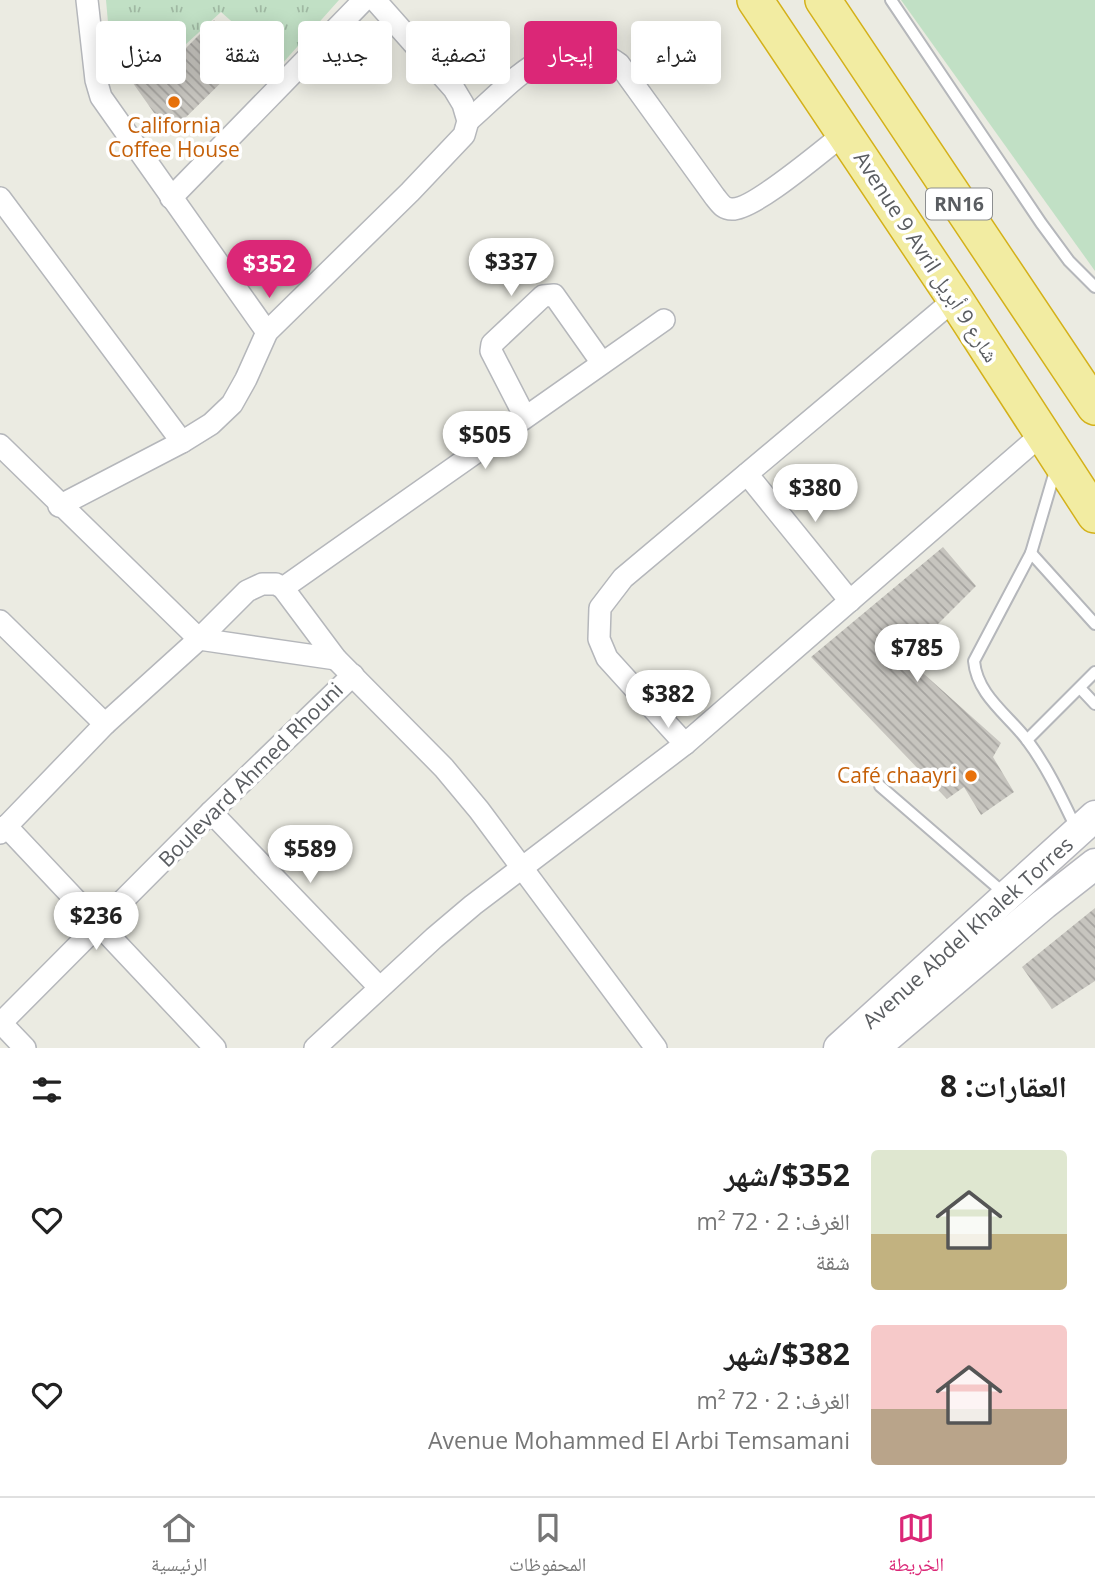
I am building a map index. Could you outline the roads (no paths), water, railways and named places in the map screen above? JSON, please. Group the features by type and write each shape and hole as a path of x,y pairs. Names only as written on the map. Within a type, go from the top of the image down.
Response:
{"highway":[{"name":"Avenue 9 Avril شارع 9 أبريل","path":"755,0 955,299 1095,515"},
{"name":"RN16","path":"823,0 1095,407"}],"main road":[{"name":"Avenue Abdel Khalek Torres","path":"839,1048 1087,824"},
{"name":"Avenue Abdel Khalek Torres","path":"874,1048 1095,864"}],"street":[{"path":"86,0 96,80 102,97 267,332"},
{"path":"171,198 364,0"},
{"path":"59,506 183,442 211,424 232,404 267,332 464,135 468,121 463,104 454,89 375,0"},
{"path":"468,121 532,66 549,56 567,49 603,52 619,64 723,207 733,209 745,206 780,184 844,134"},
{"path":"3,208 183,442"},
{"path":"525,417 491,351 492,344 544,296 554,295 602,363"},
{"path":"685,744 607,658 599,639 600,608 624,578 955,299"},
{"path":"283,587 664,320"},
{"path":"0,445 59,506 199,639 336,659"},
{"path":"315,1048 379,987 473,905 685,744 850,601 1050,446"},
{"path":"747,474 850,601"},
{"path":"215,1048 100,925 3,830 105,724 199,639 247,591 262,584 276,584 283,587 336,659 444,768 494,829 656,1048"},
{"path":"0,621 105,724"},
{"name":"Boulevard Ahmed Rhouni","path":"0,1024 211,812 353,675"},
{"path":"211,812 379,987"},
{"path":"0,1024 25,1048"}],"lane":[{"path":"891,0 1041,223 1069,261 1095,287"},
{"path":"1050,446 1031,553 974,661 975,674 980,686 1027,740 1053,781 1087,824"},
{"path":"1031,553 1095,624"},
{"path":"1027,740 1095,672"},
{"path":"1080,688 1095,704"},
{"path":"880,786 1007,897"}],"place":[{"name":"California Coffee House","path":"174,102"},
{"name":"Café chaayri","path":"971,776"}]}
